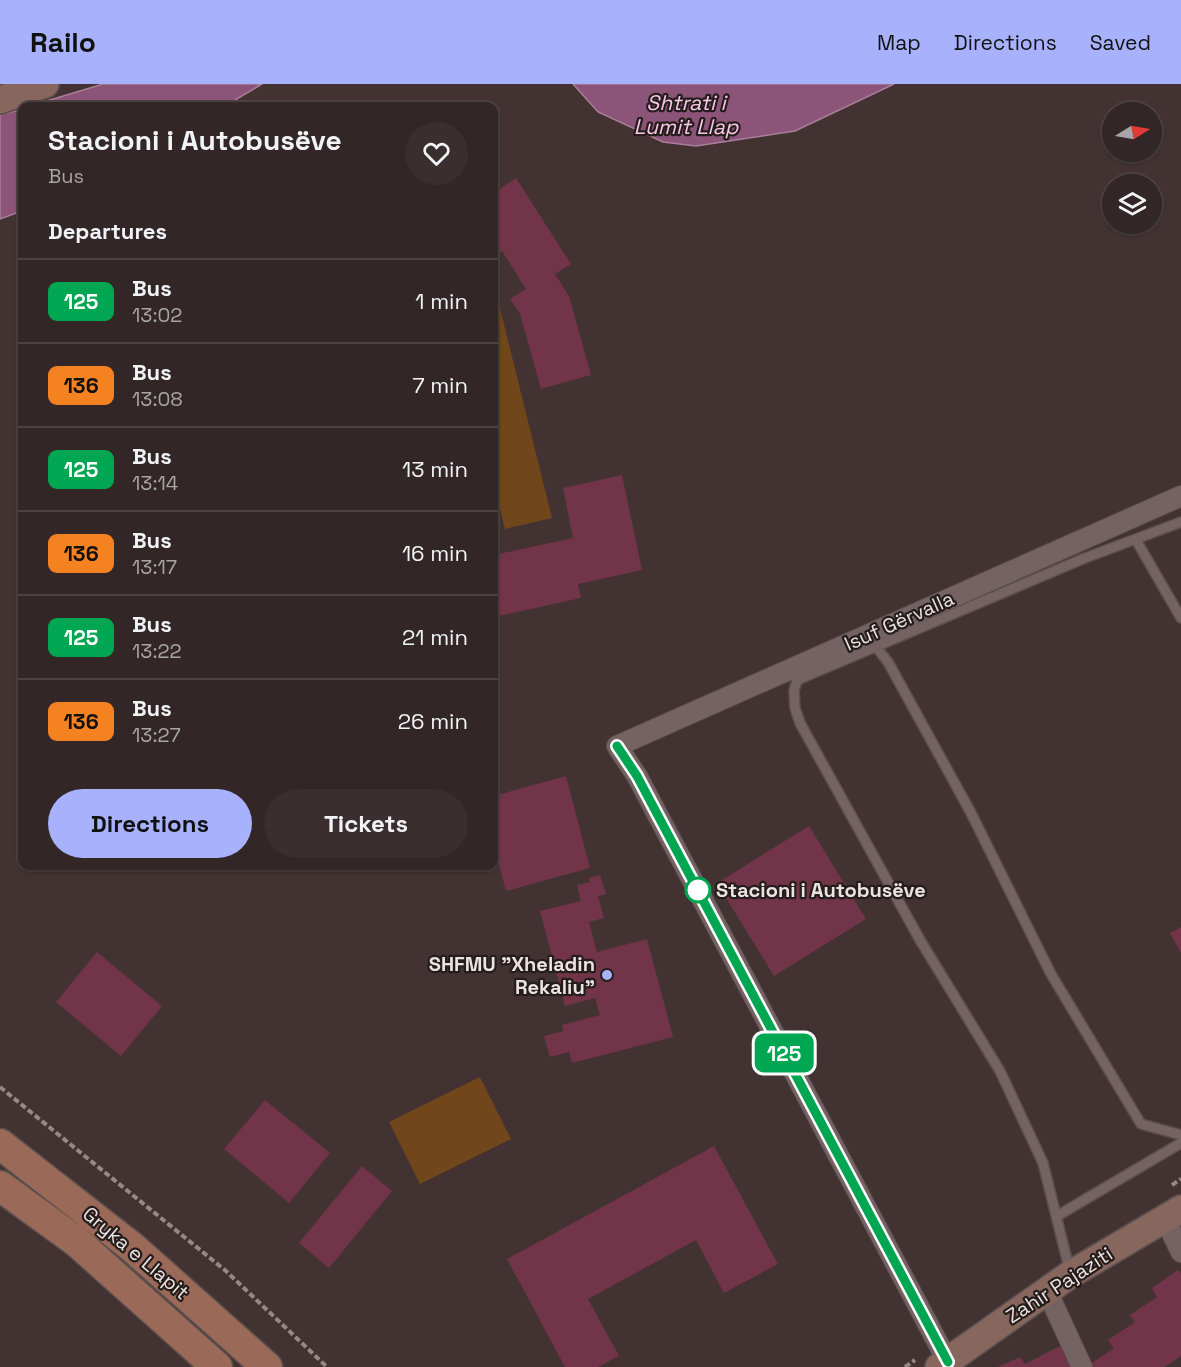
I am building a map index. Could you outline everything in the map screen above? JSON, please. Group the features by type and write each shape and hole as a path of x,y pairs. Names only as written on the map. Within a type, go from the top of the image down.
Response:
{"main road":[{"path":"0,100 45,84"},
{"name":"Gryka e Llapit","path":"0,1144 132,1247 267,1367"},
{"name":"Gryka e Llapit","path":"0,1186 77,1242 217,1367"},
{"name":"Zahir Pajaziti","path":"944,1364 1071,1274 1173,1214"}],"street":[{"name":"Isuf Gërvalla","path":"944,1364 637,776 617,746 1181,495"},
{"path":"1173,1214 1181,1252"},
{"path":"1047,1291 1082,1367"}],"lane":[{"path":"1071,1274 1043,1163 1000,1071 920,940 855,820 822,765 800,723 795,708 794,692 797,680 1085,558 1181,522"},
{"path":"1136,540 1181,618"},
{"path":"876,647 888,662 970,811 1051,974 1142,1124 1181,1135"},
{"path":"1057,1216 1181,1143"}],"path":[{"path":"0,1087 226,1271 327,1367"}],"shaded area":[{"path":"498,300 552,518 505,529 498,500"},
{"path":"480,1077 511,1139 420,1184 389,1122"}],"water":[{"path":"103,84 262,84 232,102 43,102"},
{"name":"Shtrati i Lumit Llap","path":"573,84 894,84 795,131 696,146 663,142 598,112"},
{"path":"18,110 18,212 0,219 0,115"}],"building":[{"path":"516,178 571,264 555,274 569,296 591,375 541,389 520,314 510,299 526,289 502,251 498,254 498,190"},
{"path":"622,475 642,570 578,584 581,598 498,616 498,554 573,538 563,488"},
{"path":"566,776 590,868 506,891 498,861 498,795"},
{"path":"809,826 866,919 774,976 717,883"},
{"name":"SHFMU \"Xheladin Rekaliu\"","path":"600,875 606,894 598,896 604,918 589,922 597,952 647,939 673,1037 572,1063 569,1052 550,1057 544,1036 563,1031 562,1025 600,1015 595,998 565,1006 540,911 581,901 577,885 590,882 589,878"},
{"path":"1181,927 1181,953 1170,933"},
{"path":"97,952 162,1006 121,1056 56,1002"},
{"path":"265,1100 330,1153 289,1203 224,1149"},
{"path":"714,1146 778,1264 724,1293 696,1240 588,1299 619,1356 598,1367 565,1367 507,1259"},
{"path":"362,1166 392,1191 329,1268 299,1243"},
{"path":"1178,1270 1181,1274 1181,1356 1164,1367 1086,1367 1114,1348 1108,1340 1135,1322 1130,1315 1157,1297 1152,1288"},
{"path":"1062,1345 1073,1367 998,1367 1020,1357 1025,1364"}],"bus line":[{"name":"125","path":"617,746 637,776 948,1362"}],"place":[{"name":"Stacioni i Autobusëve","path":"698,890"},
{"name":"SHFMU \"Xheladin Rekaliu\"","path":"607,975"}]}
